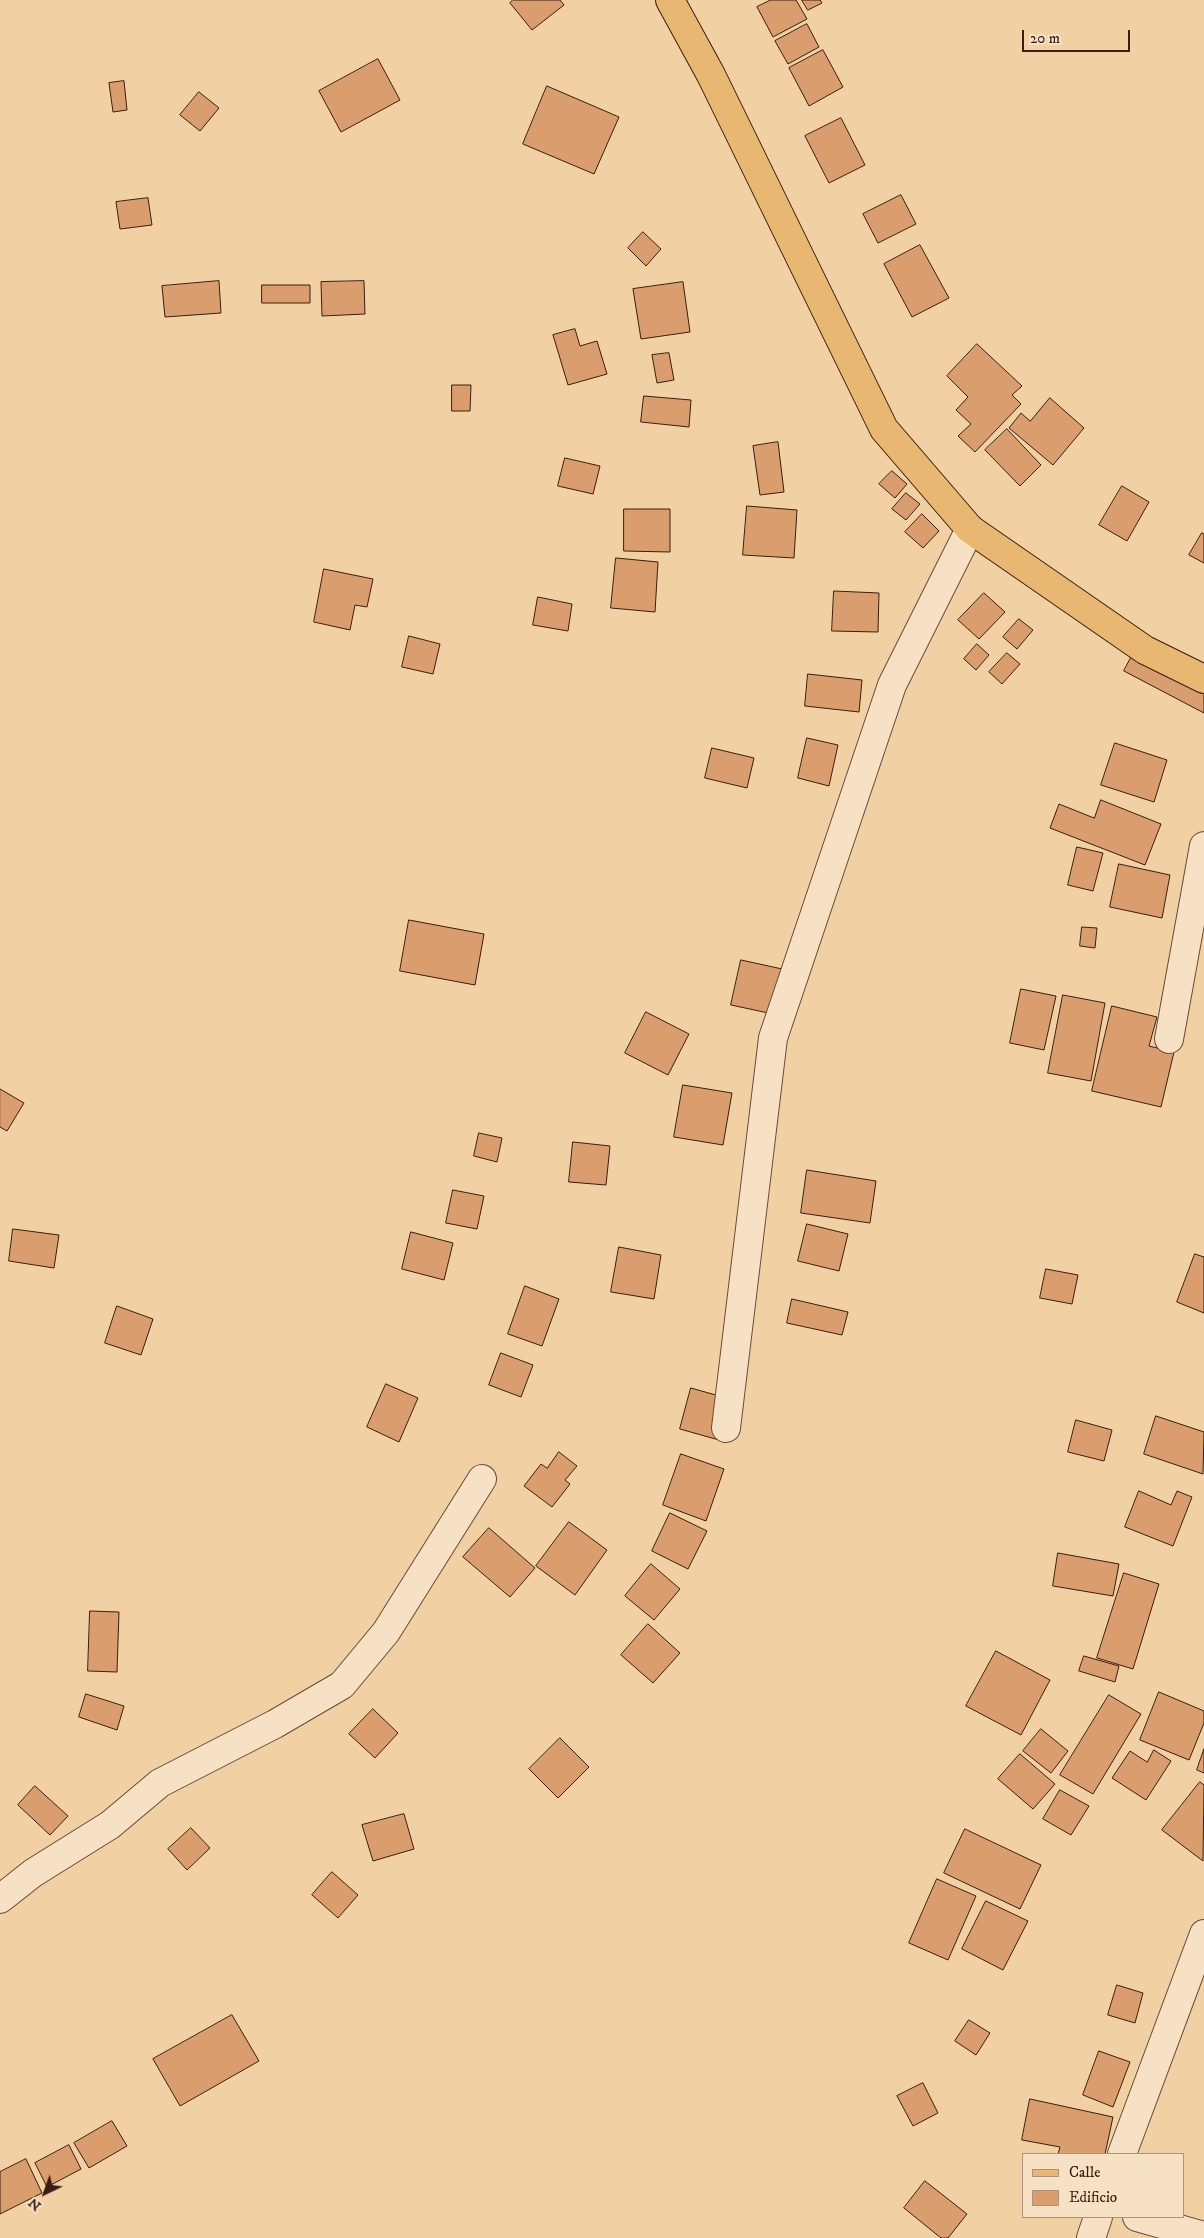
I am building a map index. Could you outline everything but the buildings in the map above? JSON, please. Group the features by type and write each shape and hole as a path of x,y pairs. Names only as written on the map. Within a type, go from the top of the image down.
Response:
{"main road":[{"path":"670,0 712,75 884,429 970,528 1145,650 1204,679"}],"street":[{"path":"726,1428 773,1038 892,685 970,528"},
{"path":"1170,1040 1204,846"},
{"path":"0,1899 33,1873 110,1826 160,1783 275,1724 342,1685 386,1632 482,1479"},
{"path":"1122,2153 1204,1934"},
{"path":"1090,2238 1098,2218"},
{"path":"1141,2218 1204,2236"}]}
